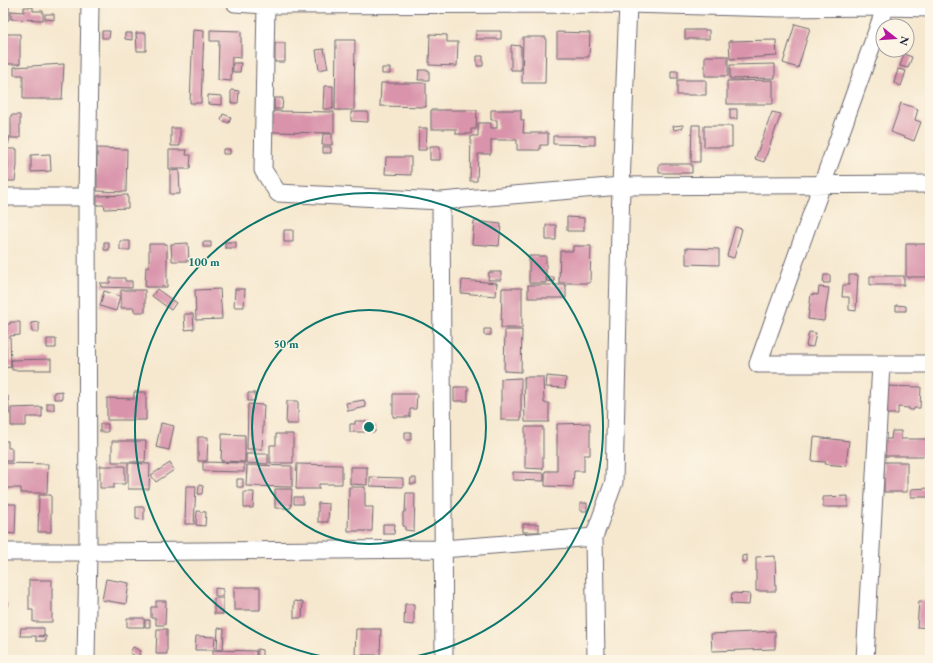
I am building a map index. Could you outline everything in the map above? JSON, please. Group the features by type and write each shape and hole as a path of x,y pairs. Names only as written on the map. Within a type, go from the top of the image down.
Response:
{"street":[{"path":"86,660 88,552 87,197 90,3"},
{"path":"235,3 628,4 779,8 886,5 930,8"},
{"path":"266,4 263,170 278,193 441,201 621,186 930,184"},
{"path":"596,660 594,537 614,482 621,186 628,4"},
{"path":"886,5 758,364 930,364"},
{"path":"3,197 87,197"},
{"path":"441,201 444,660"},
{"path":"865,660 880,364"},
{"path":"3,552 443,549 594,537"}],"building":[{"path":"3,3 9,3 9,20 3,20"},
{"path":"24,7 33,7 33,11 43,11 43,20 11,19 11,11 24,12"},
{"path":"45,14 54,14 54,20 45,19"},
{"path":"795,24 810,28 798,68 783,63"},
{"path":"193,30 204,31 201,103 190,103"},
{"path":"210,30 241,31 241,58 232,57 231,81 218,80 219,41 210,41"},
{"path":"685,30 709,30 709,39 685,39"},
{"path":"102,31 110,31 109,38 102,38"},
{"path":"476,31 501,31 501,39 476,39"},
{"path":"557,32 590,33 589,57 557,57"},
{"path":"125,33 132,33 132,40 125,39"},
{"path":"136,33 146,33 146,51 137,51"},
{"path":"3,34 20,34 20,64 3,64"},
{"path":"430,34 447,35 447,42 458,42 457,66 429,65"},
{"path":"523,37 546,37 545,83 522,83"},
{"path":"336,40 355,40 354,110 335,110"},
{"path":"776,40 777,56 730,59 729,41"},
{"path":"275,43 285,43 285,62 275,62"},
{"path":"511,45 521,46 521,70 511,70"},
{"path":"324,49 328,68 319,70 316,50"},
{"path":"477,56 483,56 483,66 477,66"},
{"path":"705,56 728,56 728,76 705,76"},
{"path":"903,58 912,58 908,68 900,66"},
{"path":"233,63 241,63 240,72 233,72"},
{"path":"64,64 62,99 23,99 23,75 14,75 14,67"},
{"path":"775,64 775,78 730,79 730,65"},
{"path":"382,68 390,68 390,74 382,74"},
{"path":"3,69 8,69 8,84 3,84"},
{"path":"898,69 906,71 901,86 894,83"},
{"path":"419,70 429,70 429,80 418,80"},
{"path":"671,71 678,71 678,78 671,78"},
{"path":"677,80 706,80 706,95 677,95"},
{"path":"773,80 773,104 727,104 727,81"},
{"path":"381,83 426,83 426,107 380,106"},
{"path":"324,86 333,86 333,109 323,109"},
{"path":"231,90 239,91 238,103 231,103"},
{"path":"208,95 222,96 222,105 208,104"},
{"path":"274,98 283,98 282,109 274,109"},
{"path":"901,103 918,109 915,120 921,122 914,141 891,132"},
{"path":"730,109 737,109 737,119 730,119"},
{"path":"431,110 477,110 476,129 471,129 471,134 456,134 456,129 431,129"},
{"path":"491,110 521,110 521,120 524,120 523,133 548,133 548,145 540,145 540,150 517,150 517,140 491,140 491,154 478,154 477,181 470,181 471,136 478,136 478,123 491,123 491,128 497,128 497,120 491,120"},
{"path":"273,111 334,112 334,133 272,132"},
{"path":"351,112 368,112 368,122 351,121"},
{"path":"772,112 781,114 764,162 755,159"},
{"path":"223,114 231,117 229,123 221,120"},
{"path":"11,115 20,115 20,138 11,138"},
{"path":"683,125 683,128 674,130 673,126"},
{"path":"692,125 700,125 700,162 691,162"},
{"path":"704,126 732,126 732,147 704,147"},
{"path":"171,128 180,128 180,146 171,146"},
{"path":"419,128 427,128 426,150 418,150"},
{"path":"323,134 332,134 332,145 322,145"},
{"path":"3,135 10,137 8,145 3,143"},
{"path":"553,136 595,136 595,145 553,144"},
{"path":"430,146 440,146 440,160 430,160"},
{"path":"323,147 331,147 331,153 323,153"},
{"path":"97,148 127,149 126,192 97,191"},
{"path":"7,149 17,149 15,181 6,181 8,166"},
{"path":"223,149 230,149 230,154 223,154"},
{"path":"169,150 187,150 186,155 191,155 190,169 169,169"},
{"path":"50,154 51,171 31,172 31,155"},
{"path":"386,157 411,157 411,175 385,174"},
{"path":"4,160 5,189 3,189"},
{"path":"659,164 692,164 692,173 659,173"},
{"path":"179,170 180,194 170,194 170,171"},
{"path":"128,195 128,208 105,209 104,205 97,205 97,196"},
{"path":"567,217 584,218 584,231 567,231"},
{"path":"474,221 501,224 499,246 472,244"},
{"path":"3,222 5,243 3,244"},
{"path":"546,225 556,225 556,240 546,240"},
{"path":"735,227 742,229 734,258 727,256"},
{"path":"284,230 293,230 293,242 284,242"},
{"path":"120,241 130,241 130,250 120,250"},
{"path":"104,242 109,242 109,250 104,250"},
{"path":"203,242 211,242 211,247 203,247"},
{"path":"225,242 236,242 236,248 225,248"},
{"path":"188,243 189,261 172,261 171,244"},
{"path":"149,244 167,244 167,287 145,287 146,267 149,267"},
{"path":"906,244 930,244 930,277 906,277"},
{"path":"573,246 591,246 590,283 559,283 560,251 573,251"},
{"path":"686,248 719,249 719,265 686,264"},
{"path":"529,256 546,256 546,283 529,283"},
{"path":"489,272 501,272 501,280 488,280"},
{"path":"824,275 830,275 830,283 823,283"},
{"path":"849,275 858,275 856,311 849,310 849,297 842,297 843,285 849,285"},
{"path":"870,276 904,276 904,285 870,285"},
{"path":"547,277 554,277 554,282 547,281"},
{"path":"110,278 125,278 125,281 132,281 132,288 101,287 100,283 110,283"},
{"path":"462,280 497,283 496,296 461,293"},
{"path":"528,285 566,285 566,298 528,298"},
{"path":"819,287 829,288 824,321 808,319 811,294 818,295"},
{"path":"502,288 522,288 522,328 501,328"},
{"path":"157,289 176,303 171,310 152,296"},
{"path":"220,289 222,319 196,320 195,290"},
{"path":"235,289 245,289 244,307 234,307"},
{"path":"121,290 145,290 145,312 134,312 134,308 121,308"},
{"path":"104,291 120,296 116,311 100,306"},
{"path":"896,305 906,306 906,311 896,311"},
{"path":"184,314 193,314 194,329 185,330"},
{"path":"10,322 20,322 20,335 10,336 11,367 3,368 3,324 10,324"},
{"path":"39,322 39,332 32,332 31,323"},
{"path":"484,329 491,329 491,335 484,335"},
{"path":"505,330 522,330 521,372 504,371"},
{"path":"809,332 816,333 813,347 806,346"},
{"path":"47,339 56,339 56,348 47,348"},
{"path":"51,359 51,370 12,370 11,360"},
{"path":"547,376 566,378 565,388 546,387"},
{"path":"524,377 543,377 544,403 549,403 549,422 525,422"},
{"path":"521,378 521,420 501,420 501,379"},
{"path":"884,386 921,387 920,408 909,410 909,408 898,407 898,414 884,414"},
{"path":"454,387 468,387 468,401 454,401"},
{"path":"62,391 62,399 54,399 54,392"},
{"path":"134,392 146,392 146,420 107,420 107,398 134,399"},
{"path":"248,393 255,393 255,401 248,401"},
{"path":"393,394 417,394 416,409 410,409 410,417 393,417"},
{"path":"3,396 8,396 9,414 3,414"},
{"path":"364,400 366,407 348,411 346,403"},
{"path":"287,401 298,401 298,424 286,424"},
{"path":"47,403 54,403 54,410 47,410"},
{"path":"248,404 264,405 262,449 247,449"},
{"path":"42,407 42,417 26,417 26,426 11,426 11,408"},
{"path":"355,421 366,421 366,425 375,425 375,432 350,432 350,424 355,424"},
{"path":"161,423 174,426 169,450 156,447"},
{"path":"590,423 590,455 584,455 584,471 574,471 573,487 545,486 545,471 557,471 557,424"},
{"path":"100,424 108,424 108,432 100,432"},
{"path":"525,427 543,427 543,469 525,468"},
{"path":"892,431 901,431 901,439 930,439 930,456 879,456 879,439 891,439"},
{"path":"405,432 411,432 411,440 405,440"},
{"path":"222,434 245,435 245,462 221,461"},
{"path":"276,434 293,434 293,463 270,463 270,445 276,445"},
{"path":"198,437 208,437 207,461 198,461"},
{"path":"814,437 849,441 846,466 812,461"},
{"path":"3,441 8,441 8,448 12,448 12,461 3,461"},
{"path":"112,441 146,441 145,462 112,462"},
{"path":"246,454 268,454 268,464 246,463"},
{"path":"203,462 244,463 244,472 203,471"},
{"path":"884,462 907,462 907,492 884,492"},
{"path":"3,463 48,464 47,493 21,493 21,488 3,488"},
{"path":"128,463 150,464 149,489 128,489"},
{"path":"170,463 174,470 156,482 151,475"},
{"path":"297,464 342,465 342,484 319,484 319,489 296,489"},
{"path":"247,465 292,466 292,487 246,486"},
{"path":"100,466 125,466 125,484 114,484 114,488 100,488"},
{"path":"350,467 367,467 367,485 350,484"},
{"path":"513,472 544,473 544,481 513,480"},
{"path":"370,477 403,478 403,487 370,486"},
{"path":"411,478 416,478 416,484 410,484"},
{"path":"237,479 243,479 243,487 237,487"},
{"path":"199,485 203,486 202,494 198,494"},
{"path":"186,486 196,486 194,524 185,524"},
{"path":"349,487 365,487 365,507 373,507 372,531 348,531"},
{"path":"930,488 930,497 911,497 911,489"},
{"path":"275,489 292,489 291,508 275,508"},
{"path":"244,492 254,492 253,508 244,508"},
{"path":"406,493 415,493 414,531 405,530 405,526 403,526 403,512 405,512"},
{"path":"39,495 51,495 51,532 38,532"},
{"path":"848,496 848,507 823,507 823,497"},
{"path":"294,497 303,497 303,504 294,504"},
{"path":"318,503 329,504 328,522 318,522"},
{"path":"580,503 587,503 587,511 580,511"},
{"path":"6,504 16,504 15,534 5,533"},
{"path":"136,507 144,507 144,520 136,519"},
{"path":"197,511 206,512 205,526 196,525"},
{"path":"383,524 395,524 394,534 383,534"},
{"path":"523,524 539,524 539,532 523,532"},
{"path":"747,555 747,562 742,562 742,556"},
{"path":"775,556 776,591 756,591 756,557"},
{"path":"106,579 129,583 126,604 102,600"},
{"path":"29,580 52,580 52,622 33,622 33,610 29,610"},
{"path":"234,587 260,587 260,610 234,610"},
{"path":"215,588 223,589 223,596 215,596"},
{"path":"732,593 750,594 749,605 731,604"},
{"path":"214,598 223,598 223,614 214,614"},
{"path":"3,601 8,603 5,611 3,610"},
{"path":"156,601 166,601 165,625 156,625 156,618 151,618 151,607 156,607"},
{"path":"294,601 303,602 302,618 294,618"},
{"path":"919,601 930,602 930,628 917,627"},
{"path":"405,604 414,604 414,625 404,624"},
{"path":"127,618 144,618 144,627 127,627"},
{"path":"145,620 150,620 150,627 145,627"},
{"path":"21,628 44,628 44,636 46,636 46,641 36,641 36,636 20,636"},
{"path":"218,628 224,629 223,650 217,650"},
{"path":"157,629 167,629 167,654 156,654"},
{"path":"356,629 381,629 380,655 355,655"},
{"path":"775,631 775,649 712,651 711,634"},
{"path":"196,636 215,637 214,650 256,651 256,660 213,660 213,650 195,650"},
{"path":"133,647 141,651 138,658 130,653"},
{"path":"257,649 262,650 262,660 257,660"},
{"path":"355,656 371,656 371,660 355,660"}]}
